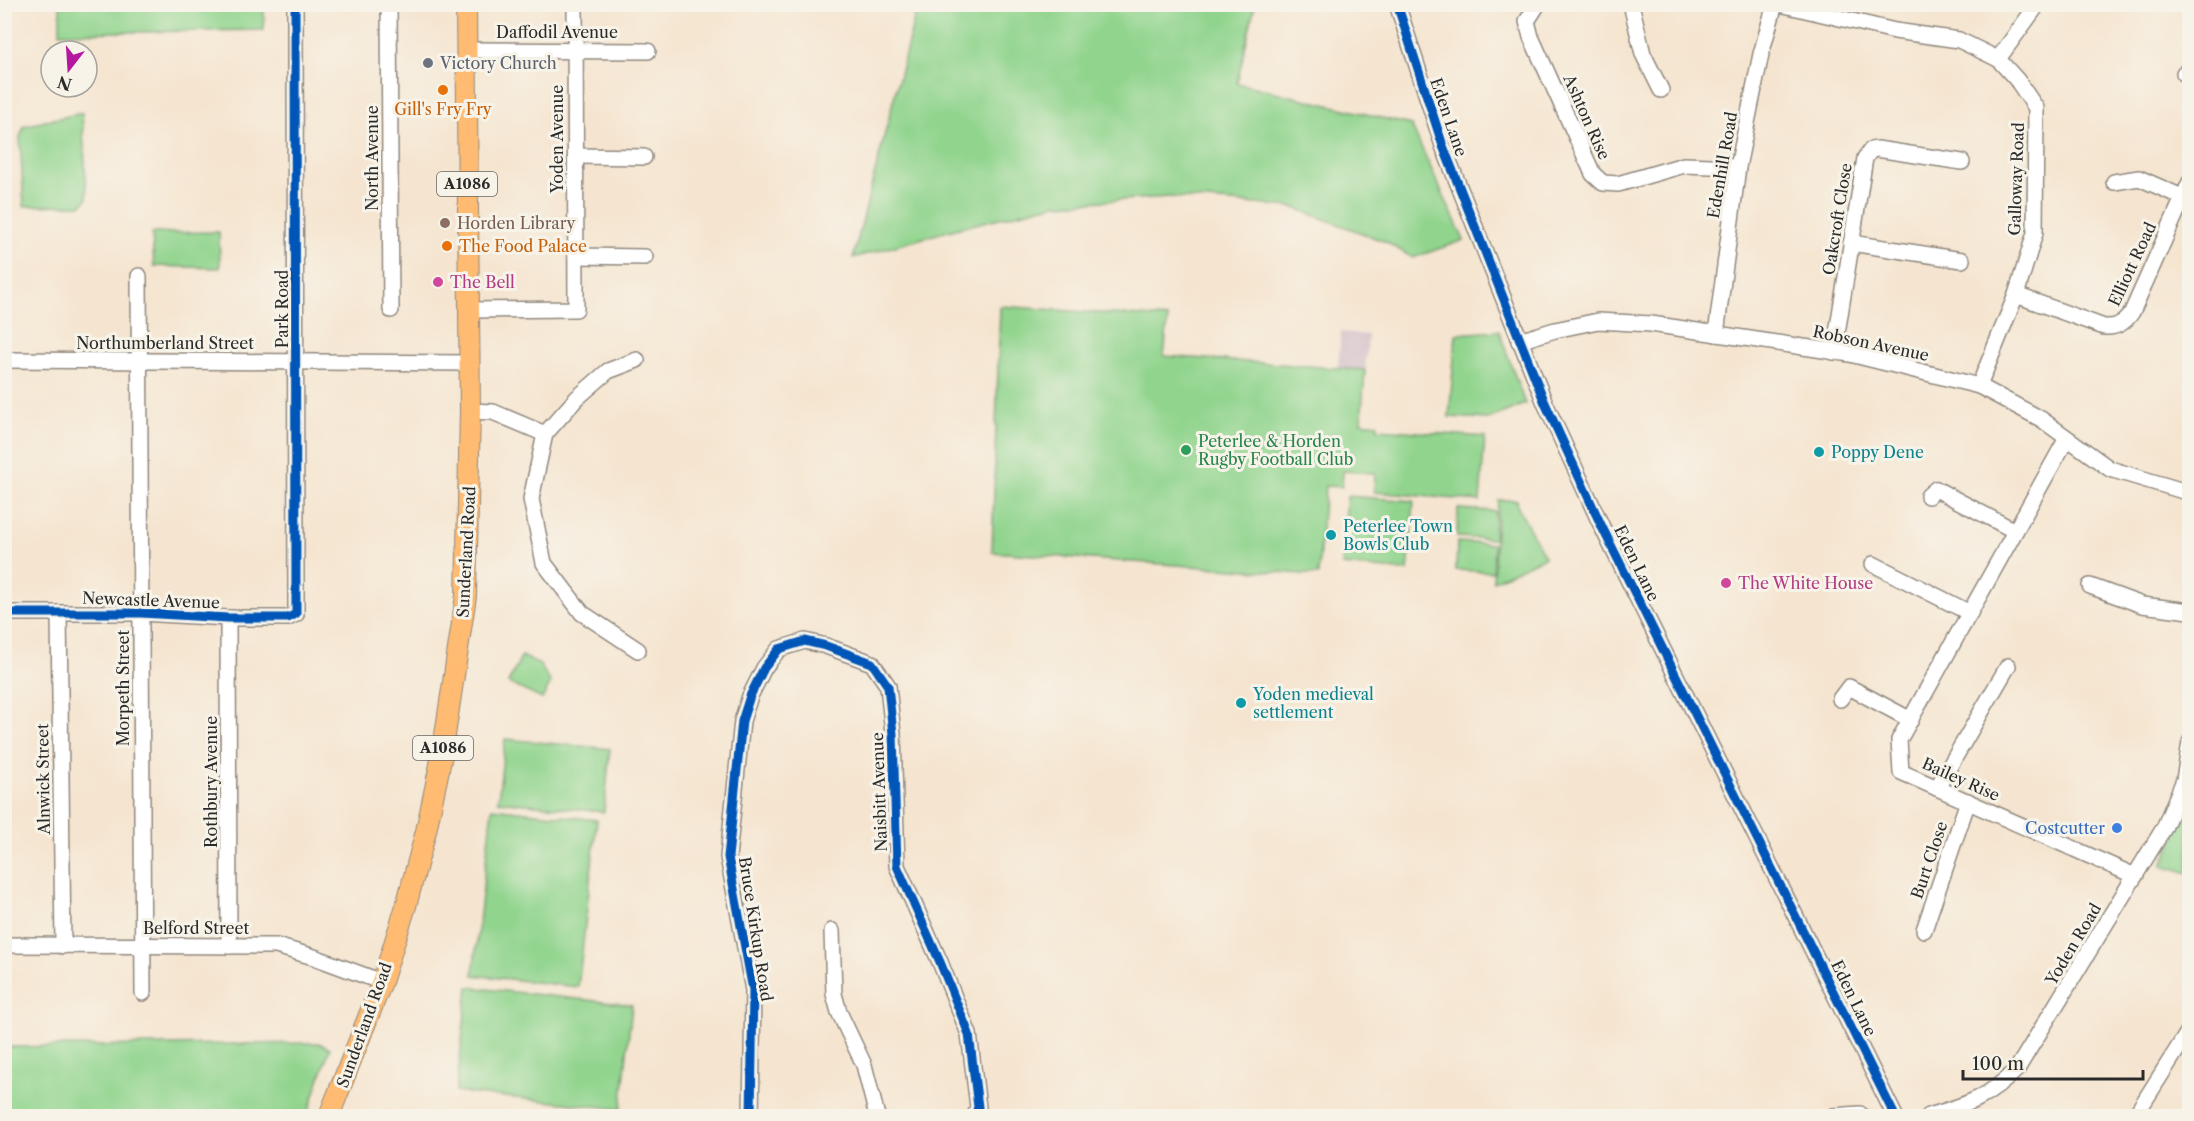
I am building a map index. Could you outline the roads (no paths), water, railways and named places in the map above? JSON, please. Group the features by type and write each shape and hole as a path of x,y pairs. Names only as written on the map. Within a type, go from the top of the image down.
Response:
{"main road":[{"name":"Sunderland Road","path":"329,1116 382,982 426,831 466,596 470,411 466,4"}],"street":[{"name":"Park Road","path":"295,4 296,614"},
{"name":"North Avenue","path":"389,4 391,310"},
{"name":"Yoden Avenue","path":"469,310 576,309 575,4"},
{"name":"Eden Lane","path":"1397,4 1443,146 1545,403 1602,527 1894,1116"},
{"name":"Ashton Rise","path":"1538,4 1527,21 1531,37 1593,174 1603,183 1618,184 1684,165 1738,167"},
{"path":"1631,4 1643,54 1661,90"},
{"name":"Edenhill Road","path":"1716,334 1738,167 1761,54 1775,4"},
{"name":"Galloway Road","path":"1780,4 1895,31 1959,40 1998,59 2017,80 2036,108 2035,233 2016,295 1979,386"},
{"path":"1998,59 2038,4"},
{"name":"Daffodil Avenue","path":"466,50 648,51"},
{"name":"Oakcroft Close","path":"1834,352 1864,158 1871,150 1877,149 1962,162"},
{"path":"576,156 644,157"},
{"path":"2114,182 2139,178 2182,197"},
{"name":"Elliott Road","path":"2016,295 2104,327 2117,327 2132,312 2190,182"},
{"path":"1851,243 1962,260"},
{"path":"576,256 645,257"},
{"name":"Morpeth Street","path":"139,276 143,993"},
{"name":"Robson Avenue","path":"1519,341 1555,330 1598,321 1651,324 1834,352 1979,386 2041,419 2110,469 2190,493"},
{"name":"Northumberland Street","path":"4,360 469,363"},
{"path":"637,360 608,371 577,398 545,434 531,499 544,563 582,613 638,650"},
{"path":"470,411 493,412 545,434"},
{"name":"Bailey Rise","path":"2067,438 1899,740 1901,772 2135,876"},
{"path":"1928,496 1936,489 2015,531"},
{"path":"1873,564 1970,614"},
{"path":"2090,586 2142,605 2190,611"},
{"name":"Newcastle Avenue","path":"4,613 141,613 228,618 288,618 296,614"},
{"name":"Alnwick Street","path":"59,613 63,946"},
{"name":"Rothbury Avenue","path":"228,618 230,946"},
{"name":"Naisbitt Avenue","path":"778,649 805,641 826,646 872,663 888,686 893,734 897,866 969,1034 978,1107 975,1116"},
{"name":"Bruce Kirkup Road","path":"751,1116 753,990 728,857 742,721 750,696 764,668 778,649"},
{"path":"1936,788 2008,666"},
{"path":"1840,699 1849,687 1911,720"},
{"name":"Yoden Road","path":"1929,1116 1983,1098 1998,1088 2017,1069 2164,828 2187,782 2190,742"},
{"name":"Burt Close","path":"1924,930 1968,801"},
{"path":"832,932 834,994 839,1012 864,1065 877,1116"},
{"name":"Belford Street","path":"4,945 276,946 307,954 382,982"},
{"path":"2135,1116 2184,1052 2190,1029"},
{"path":"1833,1116 1860,1114 1862,1116"}],"place":[{"name":"Victory Church","path":"428,63"},
{"name":"Gill's Fry Fry","path":"443,90"},
{"name":"Horden Library","path":"445,223"},
{"name":"The Food Palace","path":"447,246"},
{"name":"The Bell","path":"438,282"},
{"name":"Peterlee & Horden Rugby Football Club","path":"1186,450"},
{"name":"Poppy Dene","path":"1819,452"},
{"name":"Peterlee Town Bowls Club","path":"1331,535"},
{"name":"The White House","path":"1726,583"},
{"name":"Yoden medieval settlement","path":"1241,703"},
{"name":"Costcutter","path":"2117,828"}]}
